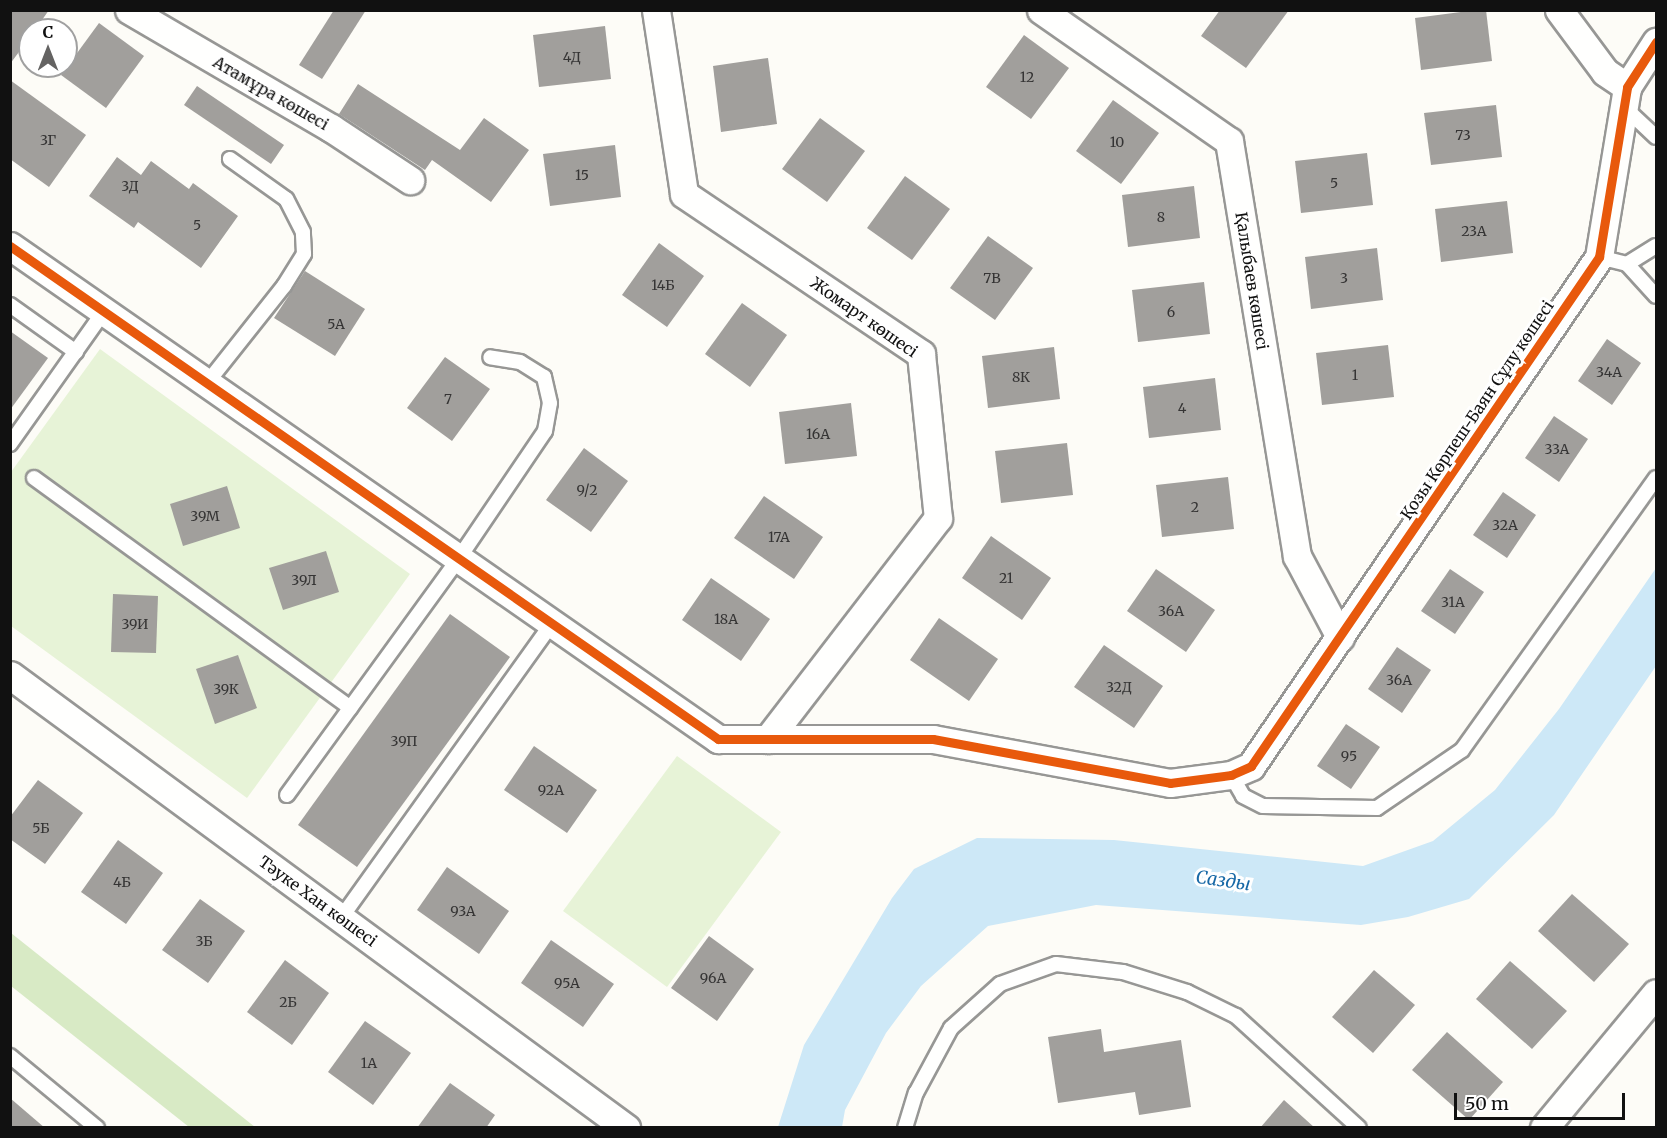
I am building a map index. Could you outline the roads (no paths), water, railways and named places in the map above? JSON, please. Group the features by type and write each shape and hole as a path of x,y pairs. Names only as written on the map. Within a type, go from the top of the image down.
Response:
{"street":[{"name":"Атамұра көшесі","path":"129,10 331,128 410,180"},
{"name":"Жомарт көшесі","path":"656,10 684,194 921,354 938,518 768,739"},
{"name":"Қалыбаев көшесі","path":"1041,10 1229,141 1297,556 1340,637"},
{"path":"1559,10 1625,97"},
{"name":"Қозы Көрпеш-Баян Сұлу көшесі","path":"1241,771 1340,637 1599,257 1625,97 1656,42"},
{"path":"10,246 718,739 933,739 1170,783 1241,771"},
{"name":"Тәуке Хан көшесі","path":"10,675 626,1128"},
{"path":"1544,1128 1656,993"}],"lane":[{"path":"1625,97 1656,137"},
{"path":"207,383 284,286 304,254 303,232 286,199 230,159"},
{"path":"1627,264 1656,246"},
{"path":"1599,257 1627,264 1656,296"},
{"path":"10,305 76,352"},
{"path":"10,444 104,311"},
{"path":"287,795 459,558 545,431 550,403 544,377 520,362 490,357"},
{"path":"34,478 350,708"},
{"path":"1241,771 1243,796 1263,806 1377,808 1462,750 1656,478"},
{"path":"341,918 552,623"},
{"path":"905,1128 915,1093 951,1028 1000,984 1056,964 1123,972 1187,992 1236,1016 1359,1128"},
{"path":"10,1056 97,1128"}],"water":[{"name":"Сазды","path":"1656,568 1656,666 1554,815 1469,899 1408,917 1361,925 1096,905 988,926 921,986 886,1033 845,1110 842,1127 778,1127 804,1045 892,898 914,869 977,838 1114,840 1363,866 1433,841 1495,790 1559,709"}]}
